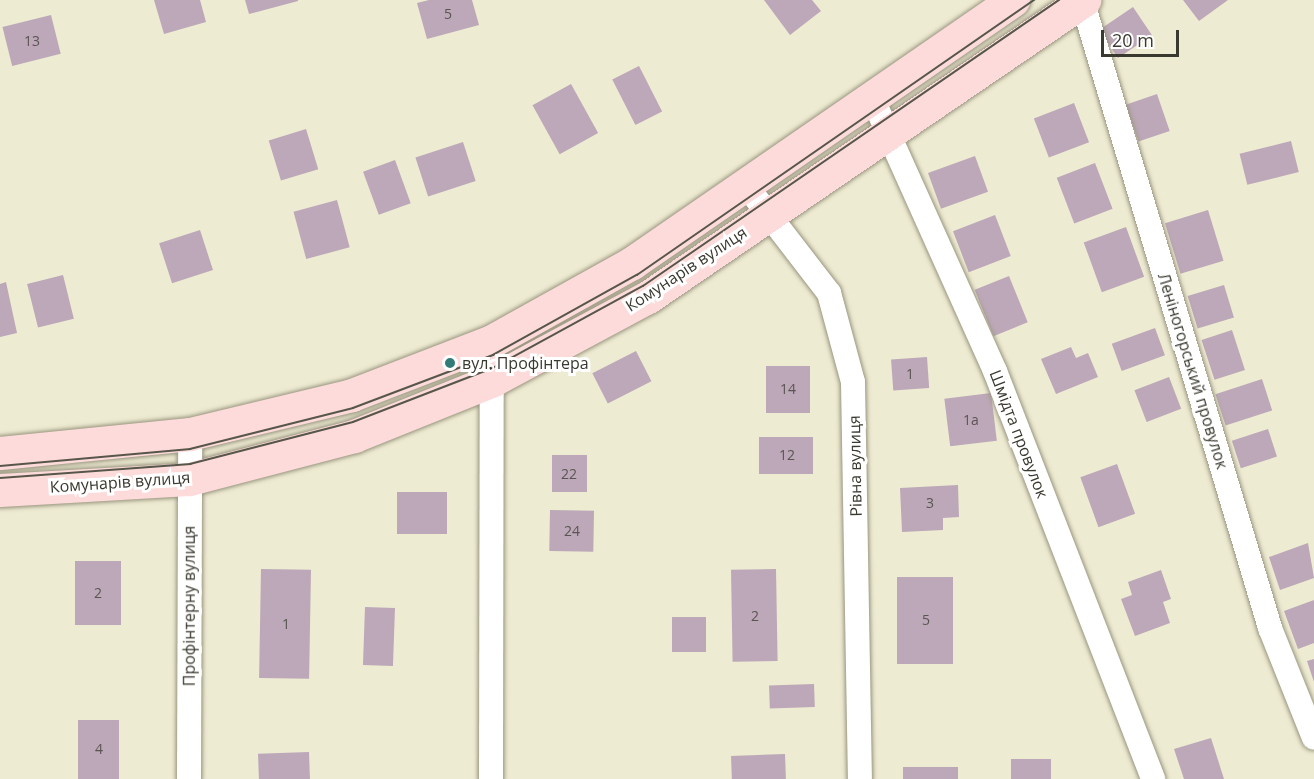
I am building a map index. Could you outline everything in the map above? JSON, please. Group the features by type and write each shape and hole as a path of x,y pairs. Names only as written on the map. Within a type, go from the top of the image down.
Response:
{"street":[{"name":"Комунарів вулиця","path":"0,453 190,434 352,394 492,341 632,264 871,95 1013,0"},
{"name":"Комунарів вулиця","path":"0,490 189,479 354,436 493,380 648,297 889,135 1083,0"},
{"name":"Леніногорський провулок","path":"1083,0 1270,628 1314,738"},
{"name":"Шмідта провулок","path":"871,95 995,371 1153,779"},
{"name":"Рівна вулиця","path":"745,184 829,294 853,382 860,779"},
{"path":"491,779 492,341"},
{"name":"Профінтерну вулиця","path":"189,779 190,434"}],"building":[{"path":"154,0 200,0 206,22 164,34"},
{"path":"245,0 298,0 298,1 249,14"},
{"path":"429,0 472,0 479,25 427,39 417,3"},
{"path":"764,0 812,0 821,11 790,35"},
{"path":"1183,0 1228,0 1199,21"},
{"path":"1133,7 1152,35 1118,58 1099,30"},
{"path":"51,15 61,54 12,66 2,27"},
{"path":"639,66 662,111 635,125 612,80"},
{"path":"571,84 598,133 560,154 533,105"},
{"path":"1157,94 1170,131 1138,142 1126,105"},
{"path":"1074,103 1089,142 1049,158 1034,118"},
{"path":"306,129 318,169 281,181 269,140"},
{"path":"1291,141 1299,172 1247,185 1240,154"},
{"path":"463,142 476,181 428,196 415,157"},
{"path":"975,156 988,192 941,209 928,173"},
{"path":"395,160 411,203 379,215 363,172"},
{"path":"1095,163 1113,209 1074,223 1057,178"},
{"path":"337,200 350,247 306,259 294,212"},
{"path":"1208,210 1223,261 1180,274 1165,223"},
{"path":"995,215 1011,256 969,272 953,231"},
{"path":"1126,227 1144,277 1102,292 1084,242"},
{"path":"200,230 213,270 172,283 159,243"},
{"path":"63,275 74,319 38,328 27,284"},
{"path":"1009,276 1028,322 993,336 975,290"},
{"path":"6,282 17,333 0,337 0,284"},
{"path":"1224,285 1234,318 1198,329 1188,296"},
{"path":"1155,328 1165,355 1122,371 1112,344"},
{"path":"1232,330 1245,370 1215,380 1202,340"},
{"path":"1071,347 1076,358 1088,353 1098,377 1056,394 1041,359"},
{"path":"636,351 651,381 608,404 592,373"},
{"path":"927,357 929,388 893,390 891,360"},
{"path":"766,366 810,366 810,413 766,413"},
{"path":"1169,377 1181,409 1147,422 1134,390"},
{"path":"1262,379 1272,410 1226,426 1215,394"},
{"path":"991,393 997,441 950,446 944,399"},
{"path":"1268,429 1277,457 1241,468 1232,441"},
{"path":"759,437 813,437 813,474 759,474"},
{"path":"552,455 587,455 587,492 552,492"},
{"path":"1117,464 1135,514 1098,527 1080,477"},
{"path":"958,485 959,517 943,518 943,530 902,532 900,488"},
{"path":"397,492 447,492 447,534 397,534"},
{"path":"550,510 594,511 593,552 549,551"},
{"path":"1308,543 1314,578 1280,590 1269,557"},
{"path":"75,561 121,561 121,625 75,625"},
{"path":"261,569 311,570 309,679 259,678"},
{"path":"776,569 778,661 733,662 731,570"},
{"path":"1161,570 1171,599 1163,602 1170,623 1135,636 1121,599 1132,595 1128,582"},
{"path":"897,577 953,577 953,664 897,664"},
{"path":"1314,600 1314,643 1298,649 1284,611"},
{"path":"365,607 395,608 393,666 363,665"},
{"path":"672,617 706,617 706,652 672,652"},
{"path":"1314,659 1314,682 1307,661"},
{"path":"814,684 815,707 770,709 769,686"},
{"path":"78,720 119,720 119,779 78,779"},
{"path":"1211,738 1224,779 1184,779 1174,749"},
{"path":"309,752 310,779 259,779 258,754"},
{"path":"785,754 786,779 732,779 731,756"},
{"path":"1011,759 1051,759 1051,779 1011,779"},
{"path":"903,767 958,767 958,779 903,779"}],"tram line":[{"path":"0,466 190,449 353,408 493,355 637,275 1034,0"},
{"path":"0,478 190,464 353,422 493,368 643,286 1059,0"}],"place":[{"name":"вул. Профінтера","path":"450,363"}]}
